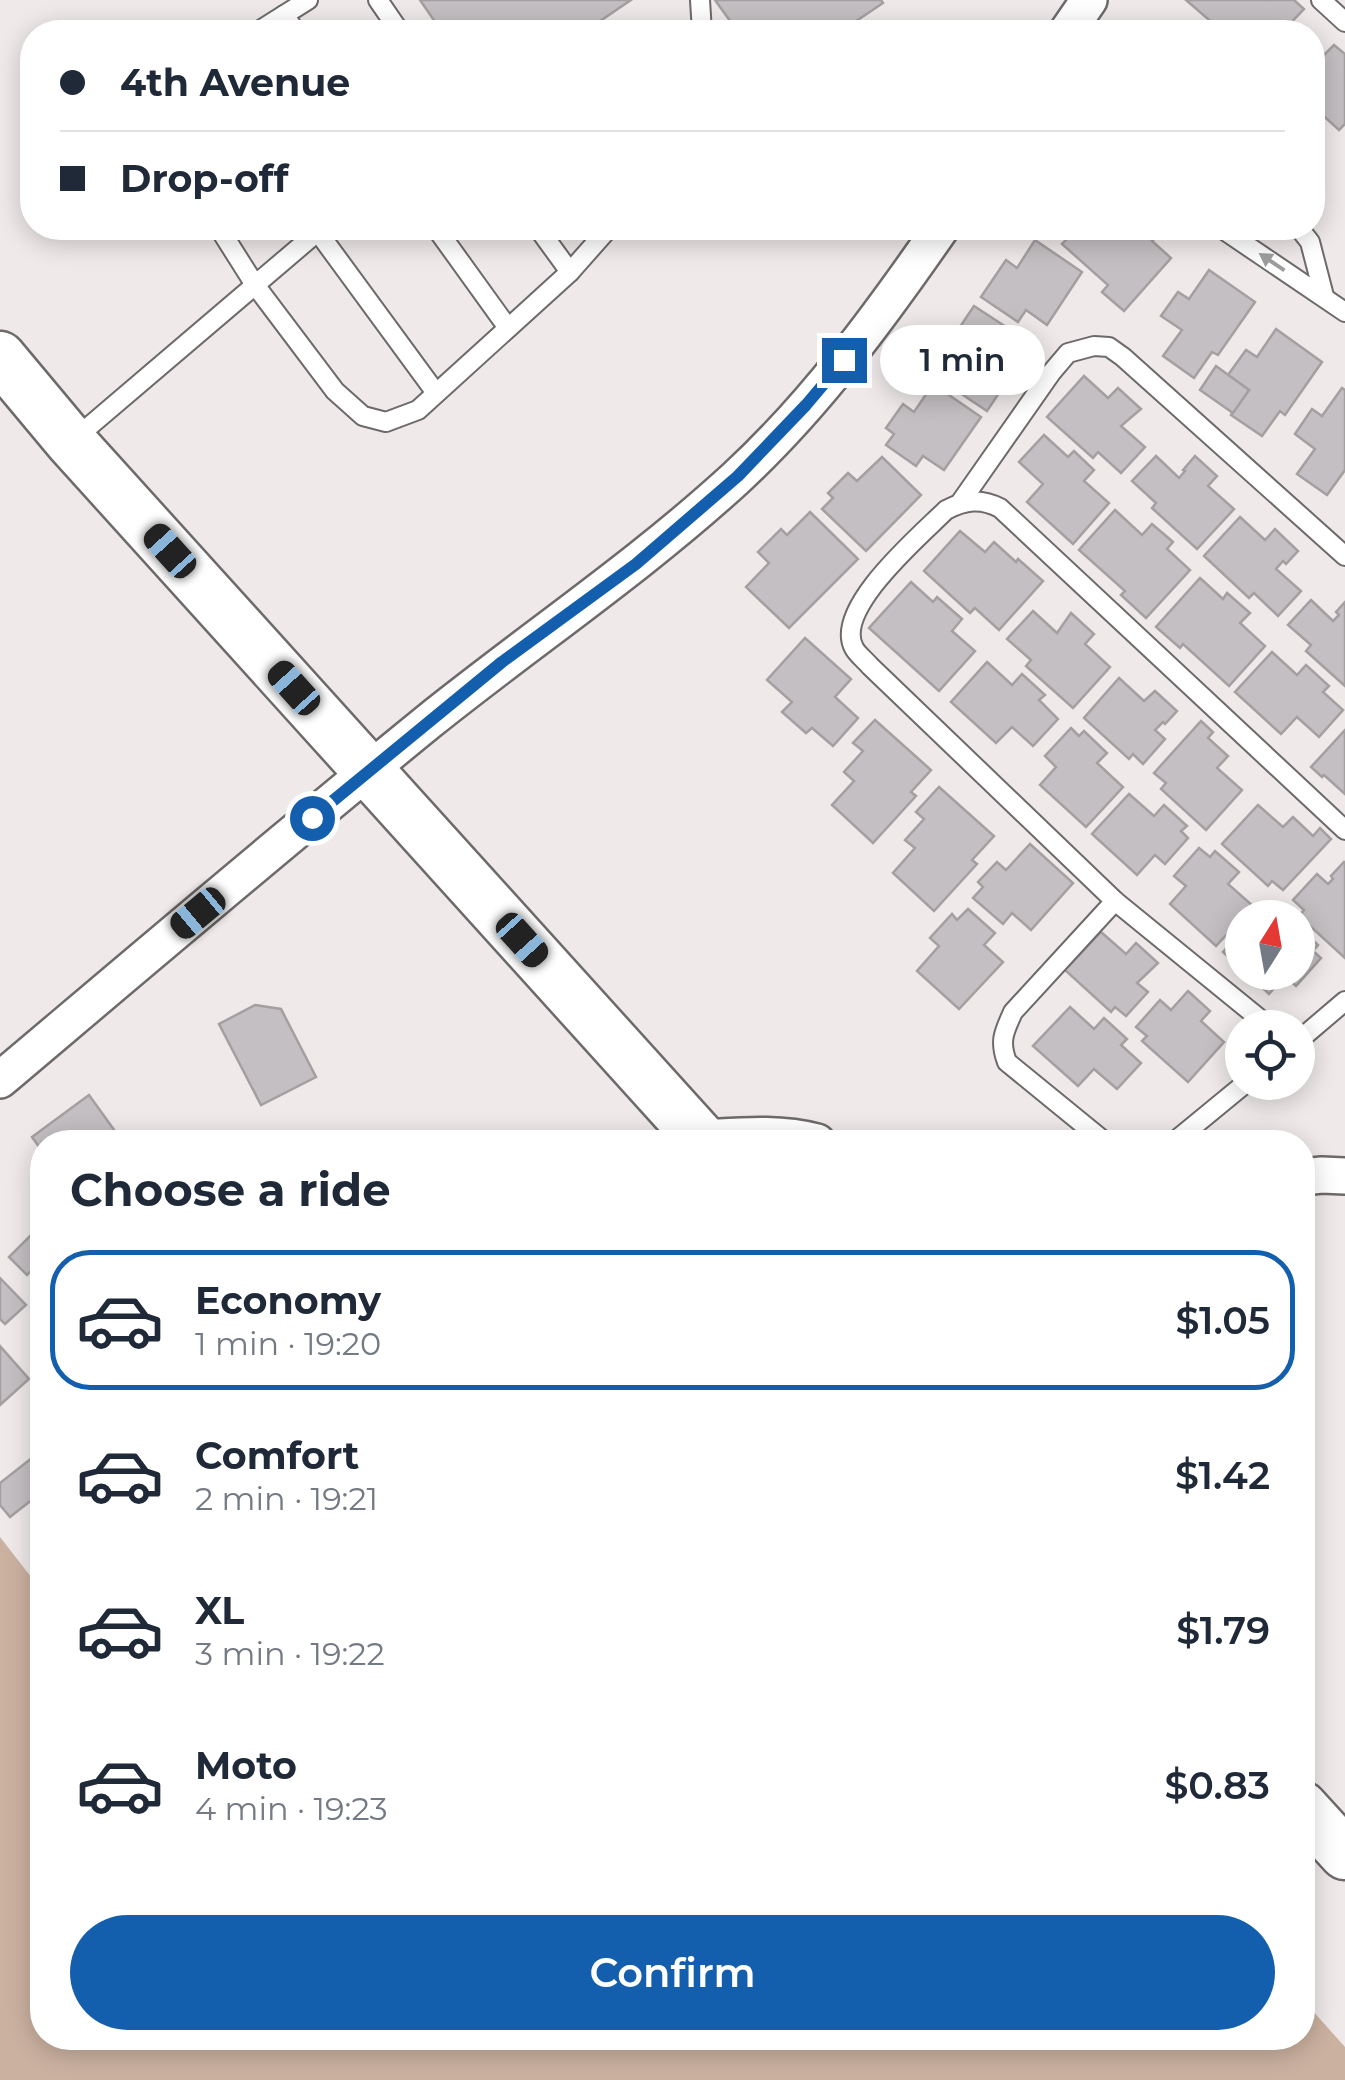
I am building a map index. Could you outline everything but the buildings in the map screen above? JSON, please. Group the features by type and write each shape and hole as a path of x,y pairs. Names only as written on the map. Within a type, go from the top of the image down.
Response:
{"main road":[{"path":"0,357 71,442 693,1130"},
{"path":"1315,1821 1345,1854"}],"street":[{"path":"0,1080 368,770 502,662 636,564 738,476 806,405 862,338 932,240"},
{"path":"1315,1176 1345,1176"}],"lane":[{"path":"278,20 308,0"},
{"path":"1321,0 1345,22"},
{"path":"284,16 287,20"},
{"path":"227,240 255,285 336,391 363,416 386,422 418,410 570,272 599,240"},
{"path":"71,442 306,240"},
{"path":"326,240 436,393"},
{"path":"445,240 508,328"},
{"path":"547,240 570,272"},
{"path":"1239,240 1345,312"},
{"path":"1308,240 1324,296"},
{"path":"1249,1010 1115,901 854,648 850,634 853,614 866,593 946,510 960,502 1050,373 1068,353 1094,346 1124,356 1345,556"},
{"path":"960,502 987,501 1000,508 1345,830"},
{"path":"1090,1130 1008,1062 1001,1047 1012,1012 1115,901"},
{"path":"1315,1026 1345,1000"},
{"path":"1189,1130 1225,1100"}],"shaded area":[{"path":"0,1537 30,1576 30,2050 1315,2050 1315,2013 1345,2047 1345,2080 0,2080"}],"route":[{"path":"312,818 502,662 636,564 738,476 844,360"}]}
